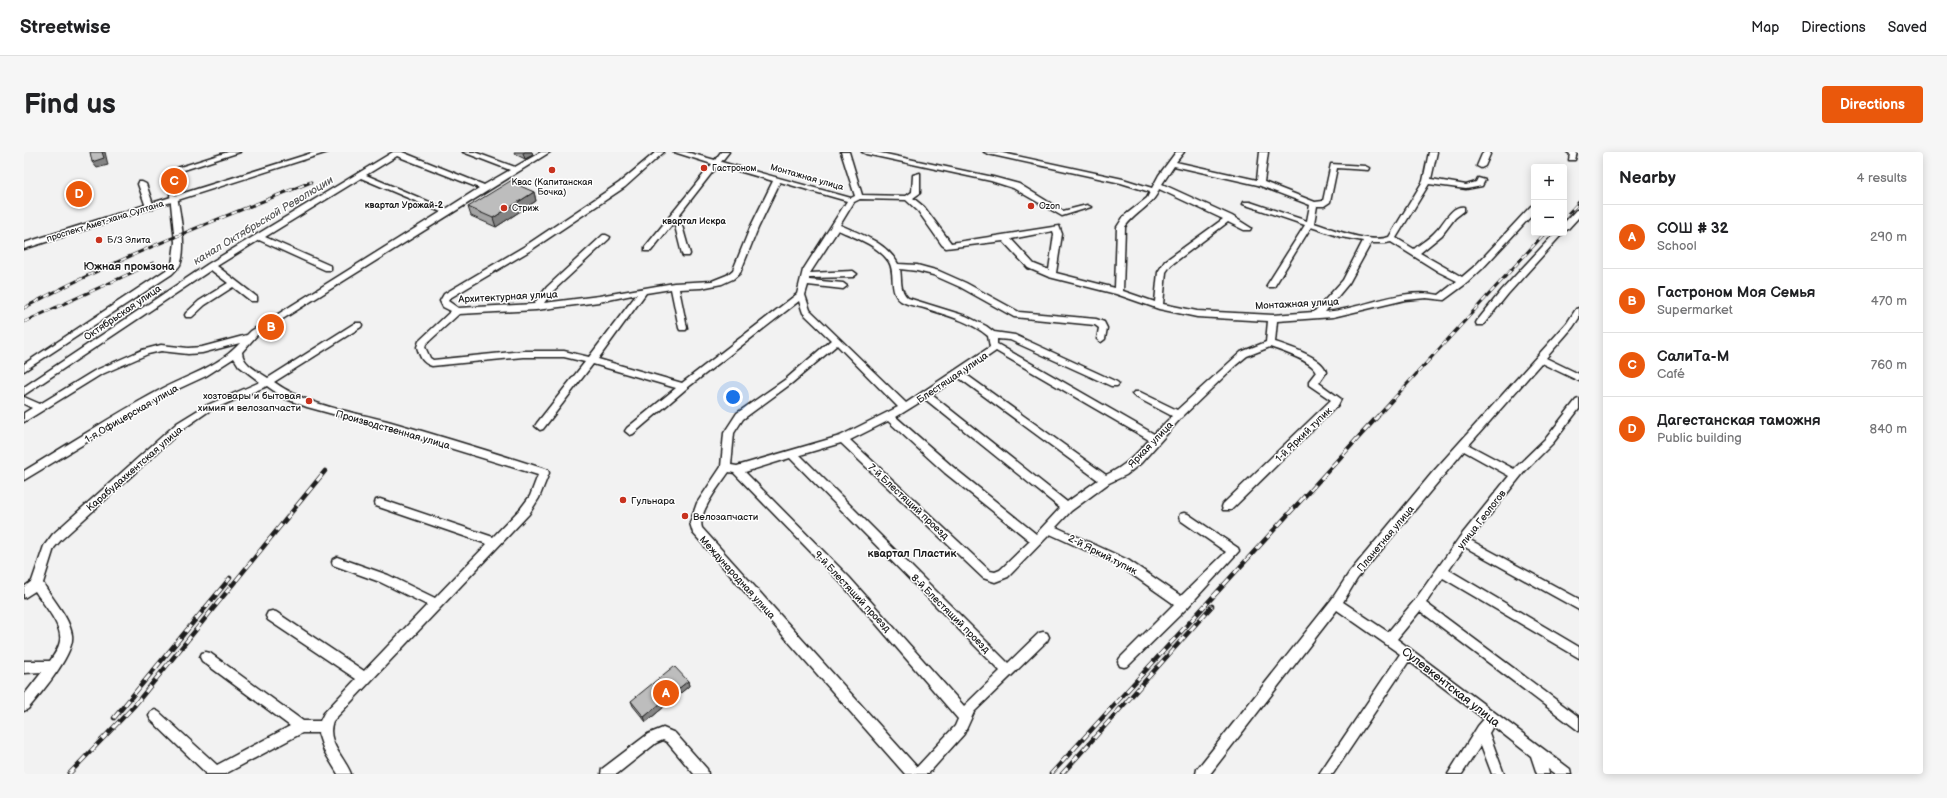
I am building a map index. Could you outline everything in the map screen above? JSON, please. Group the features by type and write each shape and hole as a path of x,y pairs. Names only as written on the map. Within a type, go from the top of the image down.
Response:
{"main road":[{"path":"173,198 312,152"},
{"name":"проспект Амет-хана Султана","path":"24,246 149,205 324,152"},
{"path":"24,241 149,205"}],"street":[{"path":"181,168 236,152"},
{"path":"397,152 485,188"},
{"name":"Октябрьская улица","path":"24,392 211,266 397,152"},
{"path":"467,152 515,170"},
{"path":"24,418 98,373 145,352 161,348 188,352 202,350 248,338 446,212 546,152"},
{"name":"Архитектурная улица","path":"660,152 622,185 528,248 447,296 444,301 446,305 457,311 536,307 590,300 674,286 706,285 726,280 733,276 777,180"},
{"name":"Монтажная улица","path":"678,152 718,162 777,180 855,198 908,198"},
{"path":"648,249 676,216 725,152"},
{"path":"845,152 855,198 818,252 805,279 801,296 806,312 837,340 905,408"},
{"path":"866,152 993,179 1016,186 1062,214 1088,207"},
{"path":"988,152 1157,188 1229,218 1247,228"},
{"path":"1119,292 1121,227 1127,218 1150,199 1163,175 1180,152"},
{"path":"1260,183 1264,152"},
{"path":"1247,204 1344,235 1368,240 1386,241 1392,239 1427,181 1433,152"},
{"path":"1481,166 1487,152"},
{"path":"1172,163 1260,183 1314,204 1326,202 1334,166 1365,168"},
{"path":"360,175 446,212"},
{"path":"917,175 916,193 908,198 921,209 945,243 949,246 1005,238 1056,228 1058,234 1052,275"},
{"path":"1427,181 1466,187 1479,184 1481,180"},
{"path":"142,184 149,205"},
{"path":"24,368 176,266 178,258 178,235 173,198"},
{"path":"1271,285 1310,223 1314,204"},
{"path":"1414,253 1439,233 1452,216 1461,209"},
{"name":"Монтажная улица","path":"1005,238 1030,266 1052,275 1119,292 1159,306 1202,314 1273,318 1333,314 1409,296 1429,295 1441,298 1464,281 1479,267 1531,211"},
{"path":"1567,225 1579,212"},
{"path":"676,216 686,254"},
{"path":"1159,306 1162,272 1168,263 1229,218"},
{"path":"836,226 875,246 888,256 895,266 897,291 905,300 965,319 992,335 1018,340 1114,384"},
{"path":"1480,322 1505,292 1557,236"},
{"path":"259,237 328,268"},
{"path":"536,307 550,289 606,237"},
{"path":"1392,239 1442,270 1464,281"},
{"path":"1317,315 1346,282 1368,240"},
{"path":"211,266 254,299"},
{"path":"895,266 917,268 936,273 963,285 1017,315 1096,322 1101,324 1103,328 1101,339"},
{"path":"805,279 853,274"},
{"path":"805,279 843,286"},
{"path":"190,315 202,303 234,283"},
{"path":"674,286 683,328"},
{"path":"540,426 623,320 644,290"},
{"path":"630,431 684,386 801,296"},
{"path":"457,311 422,343 420,347 426,360 432,363 550,353 564,354 684,386"},
{"name":"Планетная улица","path":"1202,774 1336,602 1353,576 1462,446 1540,359 1574,326 1579,311"},
{"path":"1270,344 1273,318"},
{"name":"Карабудахкентская улица","path":"38,584 49,546 57,537 180,426 206,410 268,382 358,325"},
{"name":"Блестящая улица","path":"731,469 792,454 843,439 890,417 926,396 957,372 996,347 993,345 992,335"},
{"path":"238,351 248,338"},
{"name":"Международная улица","path":"837,340 790,381 740,416 729,434 731,469 701,506 695,523 697,530 914,774"},
{"name":"Яркая улица","path":"995,577 1004,574 1067,508 1105,480 1122,472 1137,460 1178,415 1233,363 1244,354 1270,344"},
{"name":"1-й Яркий тупик","path":"1227,507 1335,403 1336,399 1314,385 1314,381 1321,373 1321,369 1317,365 1290,350 1270,344"},
{"path":"996,347 1156,440"},
{"name":"Производственная улица","path":"238,351 238,358 242,364 287,396 310,405 391,426 544,473 534,498 495,542 334,709 323,727"},
{"name":"1-я Офицерская улица","path":"24,476 162,393 203,374 238,351"},
{"path":"1540,359 1579,378"},
{"path":"957,372 1105,480"},
{"path":"1137,394 1178,415"},
{"path":"926,396 1067,508"},
{"path":"24,400 40,408"},
{"name":"улица Геологов","path":"1389,639 1419,604 1443,572 1463,541 1516,475 1550,440 1579,402"},
{"path":"890,417 950,470 1037,541"},
{"name":"7-й Блестящий проезд","path":"843,439 987,575 995,577"},
{"path":"1462,446 1516,475"},
{"name":"8-й Блестящий проезд","path":"792,454 1008,671"},
{"name":"9-й Блестящий проезд","path":"731,469 845,580 964,716"},
{"path":"380,503 495,542"},
{"path":"1124,662 1234,551 1184,516"},
{"name":"2-й Яркий тупик","path":"1048,528 1124,563 1183,604"},
{"path":"1463,541 1579,605"},
{"path":"337,562 384,578 436,604"},
{"path":"1443,572 1579,653"},
{"path":"24,593 38,584 63,627 67,637 63,649 24,705"},
{"name":"Сулевкентская улица","path":"1336,602 1408,653 1491,719 1565,774"},
{"path":"1419,604 1579,725"},
{"path":"272,616 364,678"},
{"path":"919,774 960,730 964,716 969,708 1043,637"},
{"path":"1325,774 1408,653"},
{"path":"206,657 301,727"},
{"path":"24,667 52,666"},
{"path":"155,716 213,773 301,727 323,727 324,738 345,774"},
{"path":"1454,774 1482,730 1491,719"},
{"path":"1482,730 1498,774"},
{"path":"607,774 652,738 663,734 671,737 702,774"},
{"path":"1537,754 1543,774"}],"building":[{"path":"90,152 102,152 104,158 92,162"},
{"path":"512,180 518,183 516,184 534,192 493,218 468,207"},
{"path":"674,666 688,681 644,717 631,701"}],"railway":[{"path":"24,308 130,256 311,182"},
{"path":"1567,215 1579,202"},
{"path":"1377,417 1542,236"},
{"path":"24,322 153,263"},
{"path":"1051,774 1378,416"},
{"path":"69,774 134,706 325,471"},
{"path":"114,718 230,578"},
{"path":"1062,774 1212,606"}],"place":[{"name":"Гастроном","path":"704,168"},
{"name":"Квас (Капитанская Бочка)","path":"552,170"},
{"name":"СалиТа-М","path":"174,181"},
{"name":"Дагестанская таможня","path":"79,194"},
{"name":"Ozon","path":"1031,206"},
{"name":"Стриж","path":"504,208"},
{"name":"Б/З Элита","path":"99,240"},
{"name":"Гастроном Моя Семья","path":"271,327"},
{"name":"хозтовары и бытовая химия и велозапчасти","path":"309,401"},
{"name":"Гульнара","path":"623,500"},
{"name":"Велозапчасти","path":"685,516"},
{"name":"СОШ # 32","path":"666,693"}],"district":[{"name":"квартал Урожай-2","path":"404,205"},
{"name":"квартал Искра","path":"694,221"},
{"name":"Южная промзона","path":"129,266"},
{"name":"квартал Пластик","path":"912,553"}],"water label":[{"name":"канал Октябрьской Революции","path":"263,220"}]}
